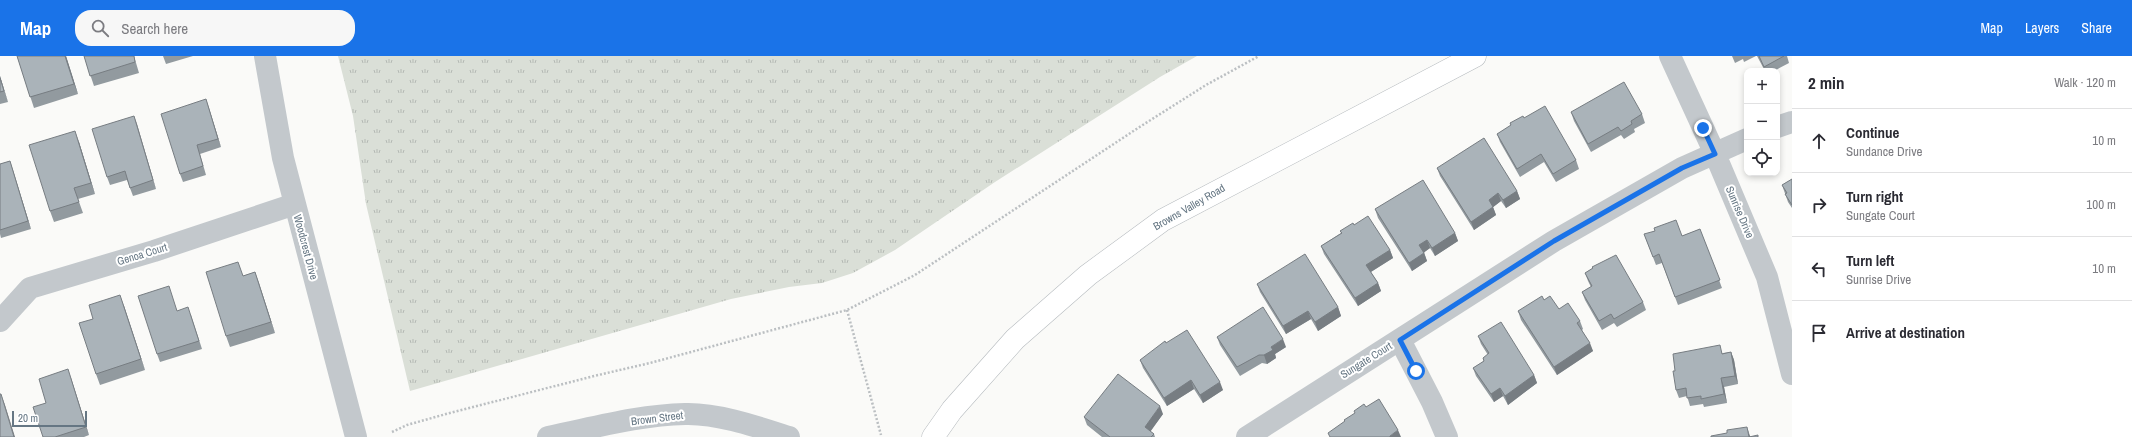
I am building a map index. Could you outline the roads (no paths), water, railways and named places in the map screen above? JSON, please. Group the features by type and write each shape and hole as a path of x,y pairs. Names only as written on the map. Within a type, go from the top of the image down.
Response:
{"main road":[{"name":"Browns Valley Road","path":"933,437 952,410 1015,339 1088,275 1163,220 1475,56"}],"street":[{"name":"Woodcrest Drive","path":"265,56 283,158 356,437"},
{"name":"Sunrise Drive","path":"1670,56 1715,154 1767,276 1792,374"},
{"path":"1780,126 1792,122"},
{"name":"Sungate Court","path":"1247,437 1554,241 1682,168 1745,140"},
{"name":"Genoa Court","path":"0,321 30,288 154,251 295,204"},
{"path":"1400,340 1432,402 1447,437"},
{"name":"Brown Street","path":"548,437 648,417 686,414 745,422 789,437"}]}
